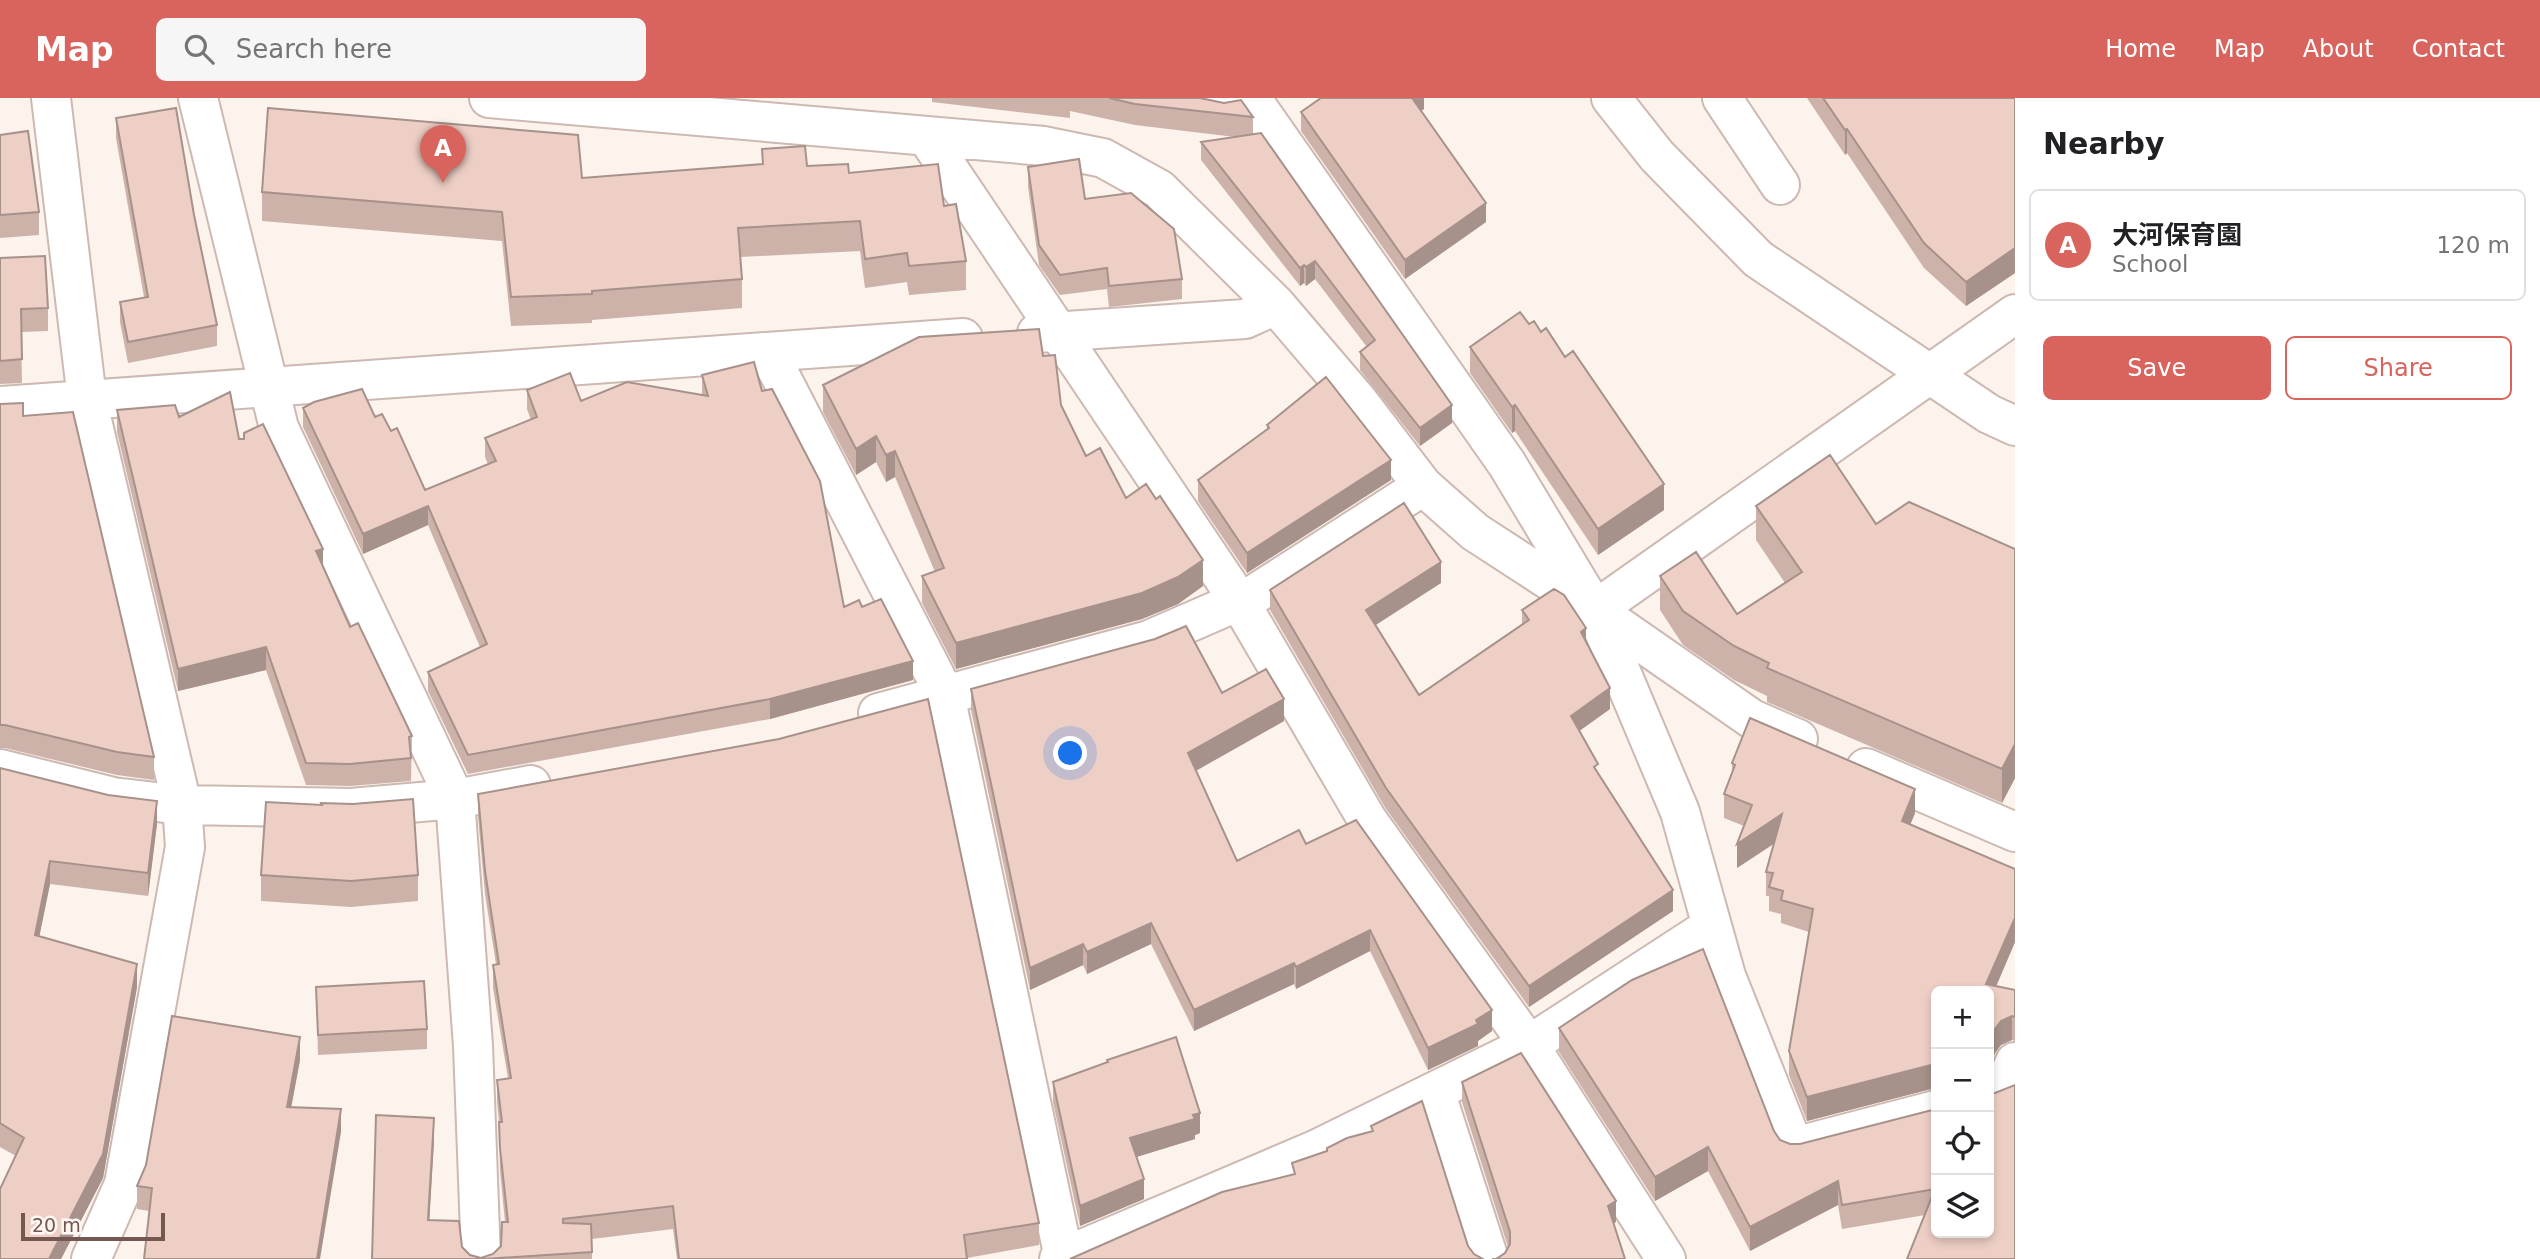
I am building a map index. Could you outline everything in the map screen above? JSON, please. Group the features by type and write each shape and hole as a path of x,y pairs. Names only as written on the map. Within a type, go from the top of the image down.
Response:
{"street":[{"path":"51,98 55,256 182,805 185,847 124,1185 90,1259"},
{"path":"198,98 279,428 455,799 474,1046 481,1259"},
{"path":"489,98 1044,146 1103,158 1158,189 1276,304 1359,401 1423,486 1475,532 1595,610 1752,719 2015,832"},
{"path":"1204,98 1228,103 1238,98"},
{"path":"1251,98 1507,464 1595,610 1681,812 1726,976 1794,1147 1931,1111"},
{"path":"1611,98 1657,156 1758,259 1989,414 2015,426"},
{"path":"1722,98 1780,184"},
{"path":"927,137 1239,601 1368,821 1529,1045 1666,1259"},
{"path":"0,406 1245,319 1276,304"},
{"path":"1595,610 2015,314"},
{"path":"768,352 945,695 1061,1259 1315,1150 1529,1045 1712,926"},
{"path":"841,723 1149,640 1255,594 1423,486"},
{"path":"0,769 113,797 182,805 351,808 455,799 562,779"},
{"path":"1994,1095 2002,1093 2015,1062"},
{"path":"1435,1091 1489,1259"}],"building":[{"path":"1109,98 1200,98 1224,103 1241,100 1253,117 1135,104"},
{"path":"1321,98 1412,98 1486,203 1405,260 1301,112"},
{"path":"1823,98 2015,98 2015,248 1966,282 1924,243"},
{"path":"176,108 194,215 217,325 128,342 120,302 148,297 116,118"},
{"path":"268,108 578,135 582,178 763,164 762,149 805,146 807,166 848,164 849,173 938,164 944,206 956,204 966,261 909,266 907,253 865,259 860,221 738,228 742,279 592,291 592,294 511,297 502,212 262,192"},
{"path":"28,131 39,212 0,215 0,135"},
{"path":"1261,133 1452,405 1420,428 1360,352 1375,340 1315,261 1300,268 1201,142"},
{"path":"1079,159 1085,199 1131,193 1174,229 1182,279 1109,286 1107,268 1060,275 1039,245 1028,167"},
{"path":"45,256 48,308 21,309 22,359 0,361 0,258"},
{"path":"1520,312 1529,324 1534,321 1541,332 1546,328 1565,357 1573,351 1664,484 1598,529 1515,405 1512,407 1470,347"},
{"path":"1039,329 1043,356 1055,355 1061,405 1086,456 1100,448 1126,498 1146,484 1156,499 1160,496 1203,560 1178,577 1142,593 956,643 922,576 944,568 895,451 886,455 876,436 856,449 823,385 919,337"},
{"path":"754,362 762,391 772,389 820,481 844,607 859,600 862,607 881,599 913,661 770,699 468,755 428,672 487,644 428,506 363,534 303,408 314,402 362,389 375,417 382,414 391,431 397,428 425,490 496,461 485,438 537,417 527,390 570,373 581,401 627,382 708,396 702,375"},
{"path":"1326,377 1391,460 1247,553 1198,480 1269,428 1267,425"},
{"path":"230,392 239,439 244,439 244,433 263,424 323,549 316,551 350,627 358,623 412,736 409,737 411,758 350,764 306,763 266,647 178,669 117,410 175,405 179,417"},
{"path":"23,403 23,416 73,412 154,757 117,752 0,725 0,404"},
{"path":"1830,455 1876,524 1909,502 2015,549 2015,744 2002,769 1767,668 1769,663 1734,646 1683,611 1660,576 1696,552 1737,614 1802,572 1756,506"},
{"path":"1404,503 1441,562 1366,610 1419,695 1529,620 1522,610 1554,589 1564,595 1586,628 1581,632 1610,688 1571,716 1598,764 1594,767 1673,890 1529,986 1386,788 1270,590"},
{"path":"1186,626 1222,693 1266,669 1284,699 1188,753 1237,861 1299,830 1306,844 1356,820 1492,1010 1476,1020 1478,1024 1428,1048 1370,930 1296,967 1294,963 1194,1010 1151,923 1087,952 1083,944 1030,968 971,689 1155,639"},
{"path":"928,699 1039,1223 964,1235 967,1259 679,1259 673,1206 563,1219 563,1223 591,1224 592,1252 484,1259 372,1259 376,1115 434,1118 428,1220 459,1221 462,1247 470,1255 481,1258 493,1254 501,1246 502,1222 508,1222 500,1148 499,1122 502,1122 497,1080 511,1078 493,965 499,964 485,871 478,794 779,739"},
{"path":"1750,718 1915,789 1902,821 2015,869 2015,918 1986,984 2015,990 2015,1017 2001,1021 1994,1032 1994,986 1931,986 1931,1065 1807,1097 1789,1051 1813,909 1781,900 1783,891 1769,887 1773,873 1766,872 1782,814 1737,844 1752,805 1724,794 1735,765 1732,763"},
{"path":"0,768 108,795 157,801 148,873 50,861 35,935 137,964 103,1154 49,1259 0,1259 0,1189 24,1138 0,1123"},
{"path":"413,799 418,875 351,881 261,875 266,802 322,805 321,803 353,804"},
{"path":"1703,949 1774,1131 1780,1140 1800,1144 1931,1110 1931,1190 1842,1205 1838,1181 1750,1227 1708,1147 1655,1177 1559,1028 1632,980"},
{"path":"424,981 427,1029 318,1035 316,987"},
{"path":"172,1016 300,1037 287,1107 341,1109 317,1259 144,1259 152,1188 137,1186 146,1165"},
{"path":"1176,1037 1200,1113 1193,1115 1195,1119 1130,1138 1144,1179 1080,1206 1053,1082 1108,1062 1107,1060"},
{"path":"1521,1053 1616,1201 1608,1206 1625,1259 1496,1259 1505,1253 1510,1244 1510,1232 1462,1082"},
{"path":"2015,1085 2015,1259 1907,1259 1931,1199 1931,1238 1994,1238 1994,1093"},
{"path":"1422,1101 1468,1246 1474,1254 1483,1259 1070,1259 1222,1192 1295,1174 1292,1163 1327,1151 1327,1148 1347,1138 1373,1131 1371,1126"}],"place":[{"name":"大河保育園","path":"443,183"}]}
